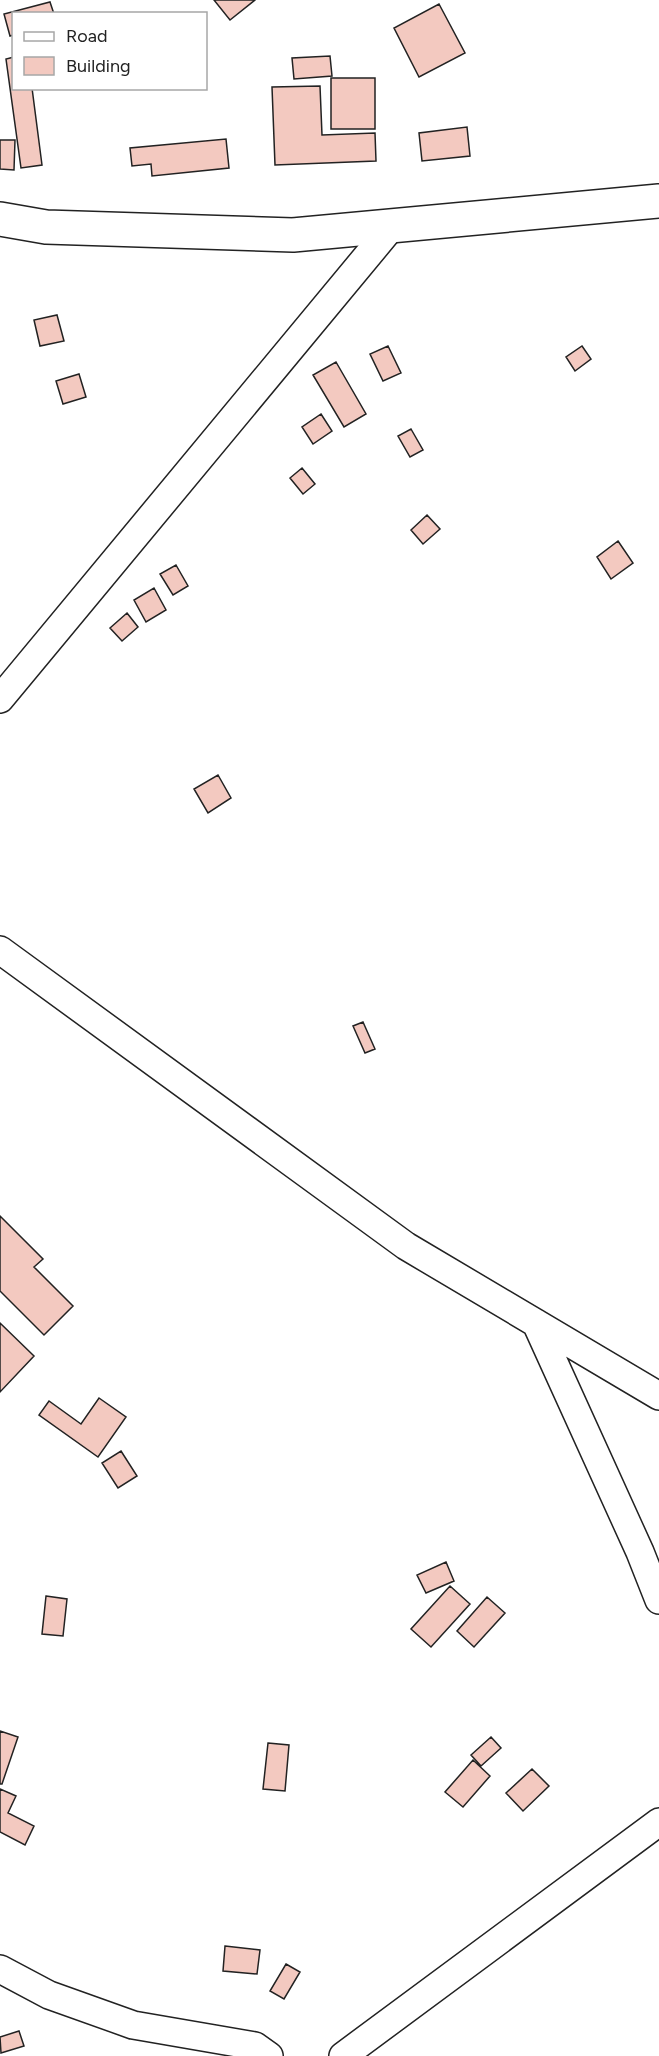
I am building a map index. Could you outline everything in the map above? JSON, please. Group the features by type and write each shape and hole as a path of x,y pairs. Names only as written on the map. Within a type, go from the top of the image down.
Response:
{"main road":[{"path":"0,219 46,227 293,235 659,201"}],"street":[{"path":"0,699 393,225"},
{"path":"0,950 406,1246 659,1396"},
{"path":"536,1323 640,1552 659,1600"},
{"path":"343,2056 659,1822"},
{"path":"0,1969 49,1995 133,2025 255,2046 269,2056"}],"building":[{"path":"214,0 255,0 230,20"},
{"path":"50,2 53,12 12,12 12,36 10,36 4,14"},
{"path":"439,4 465,53 419,77 394,28"},
{"path":"330,56 332,76 294,79 292,58"},
{"path":"12,58 12,90 32,90 42,165 21,168 6,59"},
{"path":"331,78 375,78 375,129 331,129"},
{"path":"320,86 322,135 375,133 376,161 275,165 272,87"},
{"path":"467,127 470,156 422,161 419,133"},
{"path":"226,139 229,168 152,176 151,164 132,166 130,148"},
{"path":"0,140 15,140 14,170 0,169"},
{"path":"57,315 64,341 40,346 34,320"},
{"path":"388,346 401,373 383,381 370,354"},
{"path":"582,346 591,359 575,371 566,357"},
{"path":"336,362 366,414 344,427 313,375"},
{"path":"79,374 86,397 63,404 56,381"},
{"path":"321,414 332,431 313,444 302,427"},
{"path":"411,429 423,450 410,457 398,436"},
{"path":"302,468 315,484 303,494 290,478"},
{"path":"427,515 440,529 423,544 411,530"},
{"path":"618,541 633,563 611,579 597,557"},
{"path":"176,565 188,586 173,595 160,574"},
{"path":"154,588 166,610 146,622 134,600"},
{"path":"127,613 138,627 122,641 110,628"},
{"path":"218,775 231,798 208,813 194,789"},
{"path":"363,1022 375,1049 365,1053 353,1026"},
{"path":"0,1216 43,1259 34,1267 73,1306 44,1335 0,1291"},
{"path":"0,1323 34,1356 0,1392"},
{"path":"99,1398 126,1417 98,1457 39,1415 49,1401 81,1424"},
{"path":"121,1451 137,1476 118,1488 102,1463"},
{"path":"446,1562 454,1581 426,1593 417,1575"},
{"path":"450,1586 470,1604 431,1647 411,1629"},
{"path":"46,1596 67,1599 63,1636 42,1634"},
{"path":"487,1597 505,1613 474,1647 457,1631"},
{"path":"0,1731 18,1737 2,1784 0,1784"},
{"path":"491,1737 501,1748 481,1766 471,1755"},
{"path":"268,1743 289,1745 285,1791 263,1789"},
{"path":"473,1760 490,1776 463,1807 445,1792"},
{"path":"532,1769 549,1786 523,1811 506,1793"},
{"path":"0,1789 16,1796 8,1813 34,1826 25,1845 0,1832"},
{"path":"225,1946 260,1950 257,1974 223,1971"},
{"path":"286,1964 300,1972 284,1999 270,1991"},
{"path":"19,2031 24,2046 1,2053 0,2037"}]}
